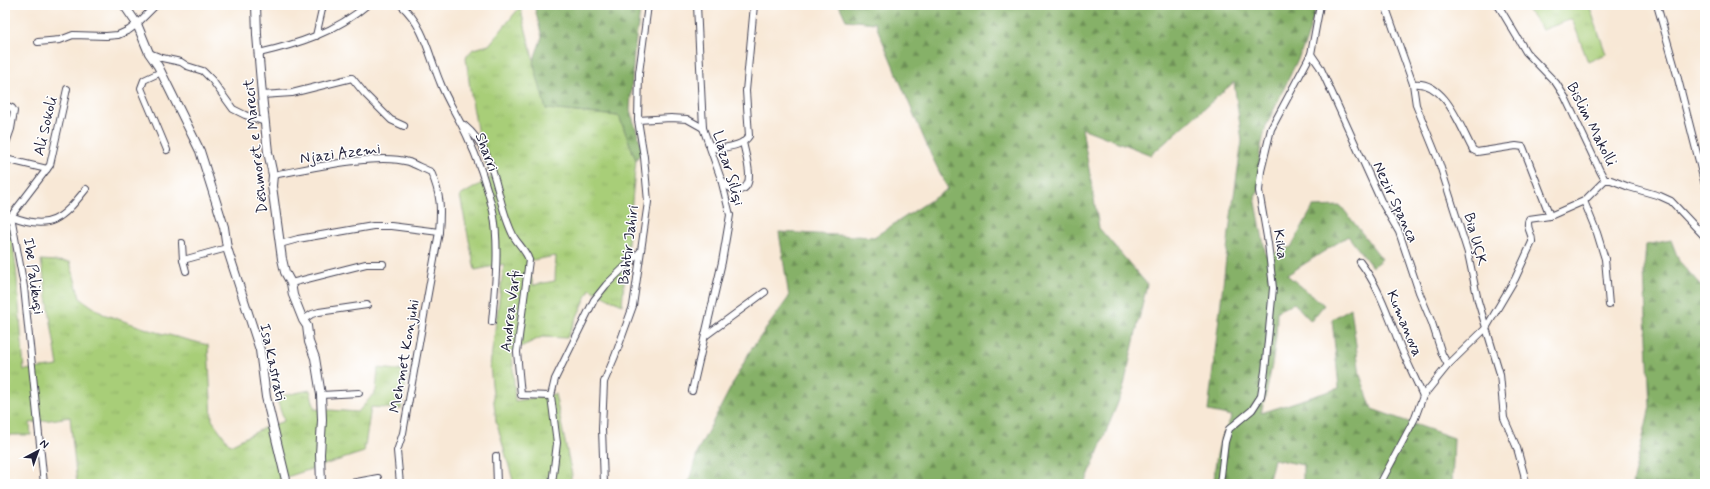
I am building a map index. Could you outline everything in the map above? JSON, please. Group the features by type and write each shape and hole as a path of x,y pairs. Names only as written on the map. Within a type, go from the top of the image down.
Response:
{"street":[{"name":"Isa Kastrati","path":"124,5 137,24 149,53 161,72 200,152 224,227 227,248 260,350 266,397 287,484"},
{"path":"38,42 60,40 74,35 118,35 137,24 156,5"},
{"name":"Dëshmorët e Marecit","path":"256,5 262,95 268,152 273,176 272,186 280,244 285,272 291,283 293,295 303,320 307,326 309,342 315,358 321,395 321,484"},
{"path":"316,36 323,5"},
{"path":"259,54 293,45 336,28 353,17 367,5"},
{"name":"Sharri","path":"401,5 411,15 420,29 440,83 461,123 477,161 493,212 497,265 492,322"},
{"name":"Bahtir Jahiri","path":"604,484 602,429 604,382 616,356 633,306 648,202 644,157 638,120 639,73 648,5"},
{"name":"Llazar Siliqi","path":"692,391 722,262 730,215 721,179 709,143 702,128 697,5"},
{"path":"709,143 717,149 743,142 749,136 746,90 754,5"},
{"name":"Kika","path":"1220,484 1228,429 1252,410 1261,396 1265,371 1273,288 1268,243 1259,191 1262,171 1271,129 1311,54 1320,5"},
{"name":"Bia UÇK","path":"1385,5 1414,84 1416,105 1438,159 1468,253 1478,302 1500,374 1504,418 1517,448 1525,484"},
{"name":"Bislim Makolli","path":"1498,5 1526,52 1556,83 1565,97 1605,180 1611,180 1671,201 1705,237"},
{"path":"1657,5 1678,75 1705,185"},
{"path":"149,53 162,58 181,62 187,66 202,71 212,80 233,109 265,122"},
{"name":"Nezir Spanca","path":"1311,54 1325,80 1382,201 1399,232 1419,292 1432,323 1442,354 1448,365"},
{"path":"161,72 144,80 142,84 142,93 167,150"},
{"path":"262,95 292,93 352,78 365,94 391,120 404,126"},
{"path":"1414,84 1429,87 1444,97 1473,150 1477,152 1516,146 1524,148 1550,216"},
{"name":"Ali Sokoli","path":"5,221 12,216 50,165 67,89"},
{"path":"5,105 12,108 14,111 11,130 5,146"},
{"path":"638,120 671,118 687,119 702,128"},
{"name":"Andrea Varfi","path":"461,123 475,134 490,161 500,201 514,237 527,254 529,260 517,352 521,395 551,396"},
{"path":"721,179 726,185 735,191 742,190 746,187 750,180 743,142"},
{"name":"Ali Sokoli","path":"5,158 47,169"},
{"name":"Njazi Azemi","path":"273,176 348,162 386,159 408,162 431,172"},
{"name":"Mehmet Konjuhi","path":"400,484 397,451 403,433 439,232 441,211 439,189 431,172"},
{"path":"1380,484 1416,418 1423,396 1448,365 1486,328 1515,279 1532,242 1533,237 1528,226 1529,219 1550,216 1584,201 1605,180"},
{"path":"12,216 34,223 55,220 66,212 86,189"},
{"path":"1584,201 1597,233 1605,259 1609,305"},
{"name":"Ibe Palikuqi","path":"12,216 24,287 44,484"},
{"path":"280,244 298,239 373,226 391,226 439,232"},
{"path":"182,243 183,260 186,271"},
{"path":"183,260 227,248"},
{"path":"552,484 557,443 551,396 555,379 594,300 606,285 640,252"},
{"name":"Kumanova","path":"1360,262 1370,276 1385,305 1401,348 1423,396"},
{"path":"291,283 366,264 382,264"},
{"path":"705,336 765,292"},
{"path":"303,320 312,314 319,312 367,305"},
{"path":"321,395 360,393"},
{"path":"496,456 497,484"},
{"path":"346,484 378,478"}],"green space":[{"path":"534,5 641,5 634,52 630,110 643,150 636,160 619,116 546,109 533,62 542,37"},
{"path":"839,5 1317,5 1306,42 1266,126 1260,151 1259,191 1255,197 1266,256 1291,247 1313,207 1341,206 1382,259 1372,267 1348,236 1287,275 1324,305 1311,321 1294,303 1277,311 1276,337 1272,363 1261,413 1339,388 1332,319 1351,308 1360,375 1372,409 1454,438 1452,484 1303,484 1303,465 1274,459 1268,484 1214,484 1218,449 1232,416 1208,411 1231,216 1242,141 1234,82 1151,155 1082,128 1099,228 1147,284 1123,390 1085,484 688,484 698,450 750,351 789,297 779,232 874,237 948,189 931,155 875,23 846,20"},
{"path":"1524,5 1589,5 1606,54 1588,62 1572,19 1542,30"},
{"path":"520,7 546,109 619,116 636,160 622,305 590,289 567,338 542,337 512,351 515,401 555,394 572,475 569,484 514,484 496,421 490,366 504,264 475,270 460,196 492,177 481,152 466,57 473,49 489,45","holes":["556,256 555,281 533,285 527,261"]},
{"path":"10,225 16,266 24,370 58,366 41,260 70,262 80,298 103,314 153,331 208,345 212,420 230,445 264,428 284,421 276,397 310,390 315,409 358,412 376,391 378,368 408,371 401,409 371,407 364,452 265,484 77,484 70,417 30,423 31,435 5,435 5,226"},
{"path":"1671,240 1679,261 1705,290 1705,484 1632,484 1650,407 1644,271 1646,245"}]}
